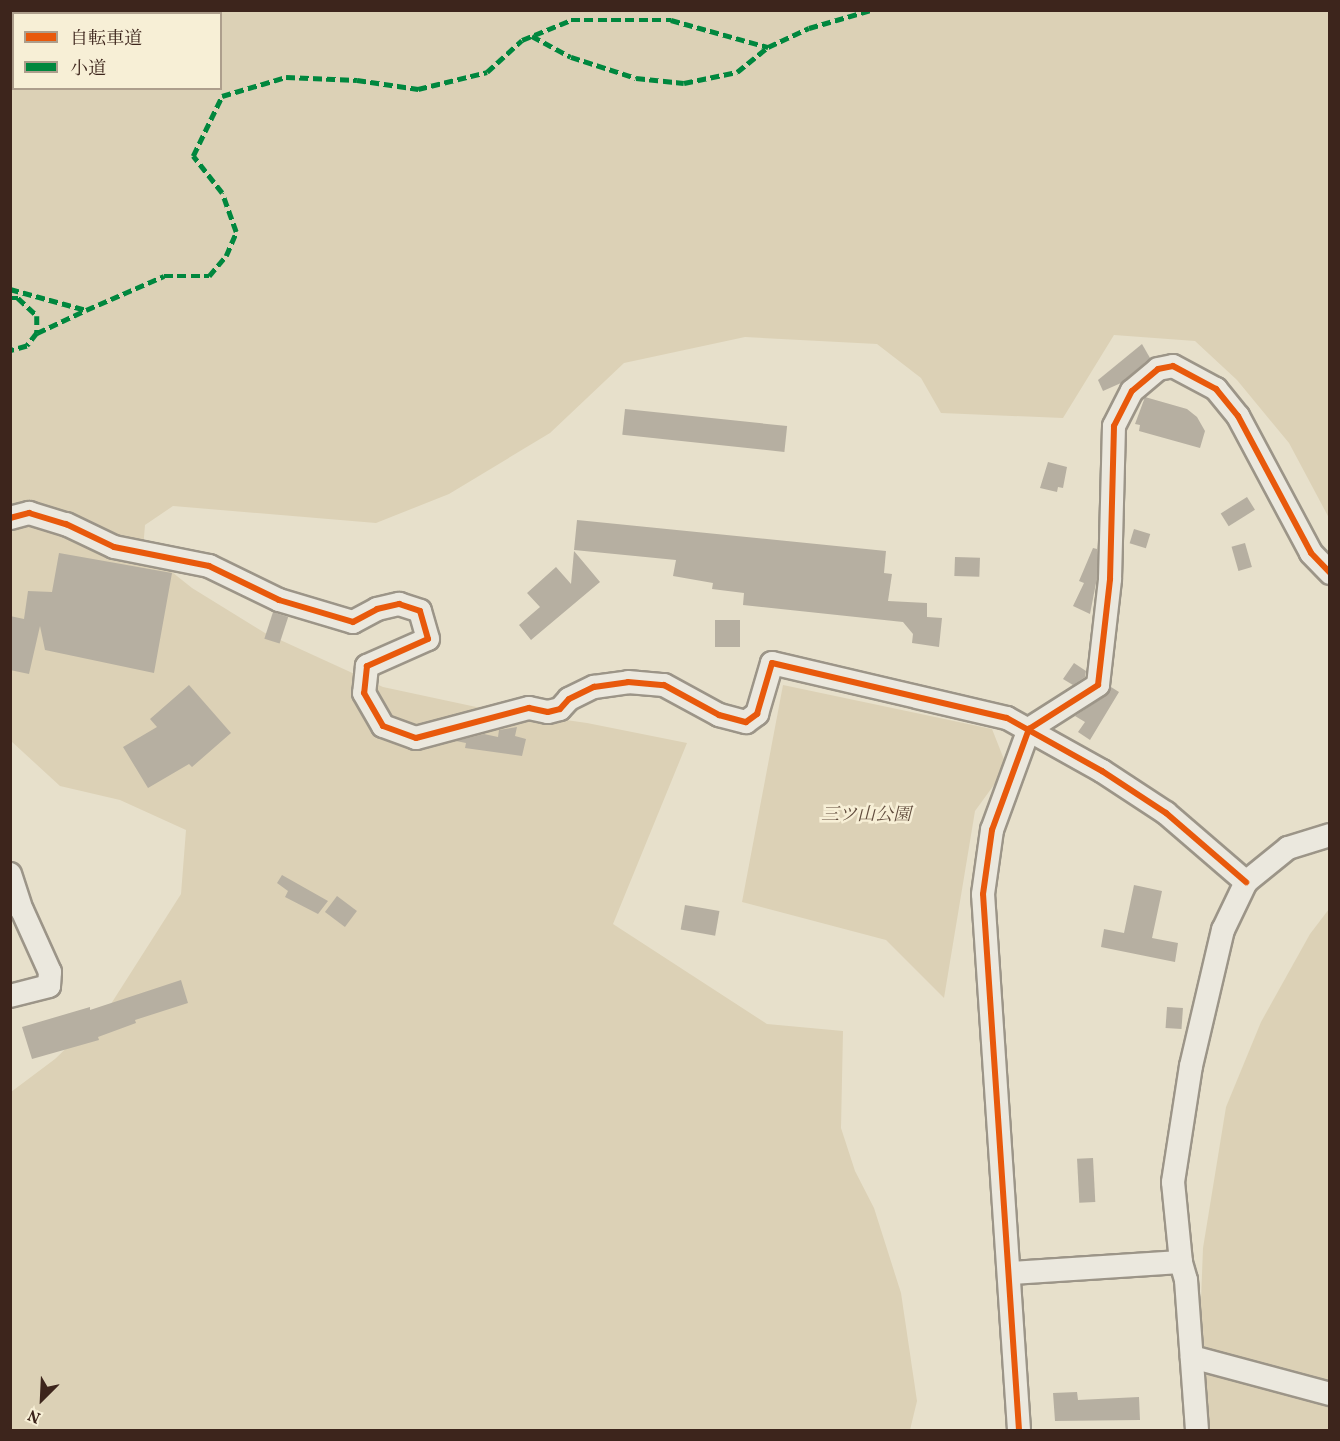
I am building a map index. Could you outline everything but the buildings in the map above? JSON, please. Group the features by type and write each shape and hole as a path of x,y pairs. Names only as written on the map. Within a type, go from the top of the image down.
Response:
{"street":[{"path":"1019,1431 1011,1274 983,894 992,830 1029,729 1098,685 1110,579 1114,426 1132,391 1158,369 1173,366 1216,390 1238,416 1311,553 1329,573"},
{"path":"10,518 29,513 66,524 114,547 209,566 279,600 353,622 377,609 399,604 420,611 428,639 367,666 364,693 383,726 416,738 529,708 548,712 560,710 569,699 594,687 628,682 664,685 719,715 746,722 757,714 772,663 985,712 1029,729 1166,813 1228,862 1246,882"},
{"path":"1197,1431 1186,1280 1180,1262 1173,1182 1176,1144 1223,930 1246,882 1288,848 1329,835"},
{"path":"10,874 22,910 50,972 49,986 10,996"},
{"path":"1011,1274 1180,1262"},
{"path":"1192,1357 1329,1394"}],"green space":[{"path":"11,11 1329,11 1329,518 1289,443 1237,380 1195,341 1114,335 1063,418 941,413 921,378 877,344 745,337 624,363 550,433 449,494 376,523 173,506 145,525 143,549 192,588 265,633 383,687 481,708 587,723 687,743 613,924 767,1024 843,1031 841,1128 855,1171 874,1208 901,1293 917,1401 910,1430 11,1430 11,1092 55,1059 109,1007 181,894 186,830 120,800 60,786 11,741"},
{"name":"三ツ山公園","path":"783,685 992,729 1007,767 975,811 944,998 886,940 742,902"},
{"path":"1329,909 1329,1430 1196,1430 1203,1248 1226,1107 1261,1022 1310,934"}],"marked path":[{"path":"10,289 86,310 164,276 209,276 226,256 236,232 222,193 193,156 222,96 286,77 357,80 418,89 487,72 522,40 571,20 671,20 768,47 809,28 871,10"},
{"path":"532,36 571,57 636,78 684,83 737,72 768,47"},
{"path":"10,298 18,298 37,316 37,333 27,346 10,351"},
{"path":"37,333 86,310"}],"cycle path":[{"path":"1019,1430 983,894 992,830 1029,729 1098,685 1110,579 1114,426 1132,391 1158,369 1173,366 1216,389 1238,416 1311,553 1330,573"},
{"path":"10,518 29,513 66,524 114,547 209,566 279,600 353,622 377,609 399,604 420,611 428,639 367,666 364,693 383,726 416,738 529,708 548,712 560,709 569,699 594,687 628,682 664,685 719,715 746,722 757,714 772,663 1007,718 1102,771 1166,813 1246,882"}]}
